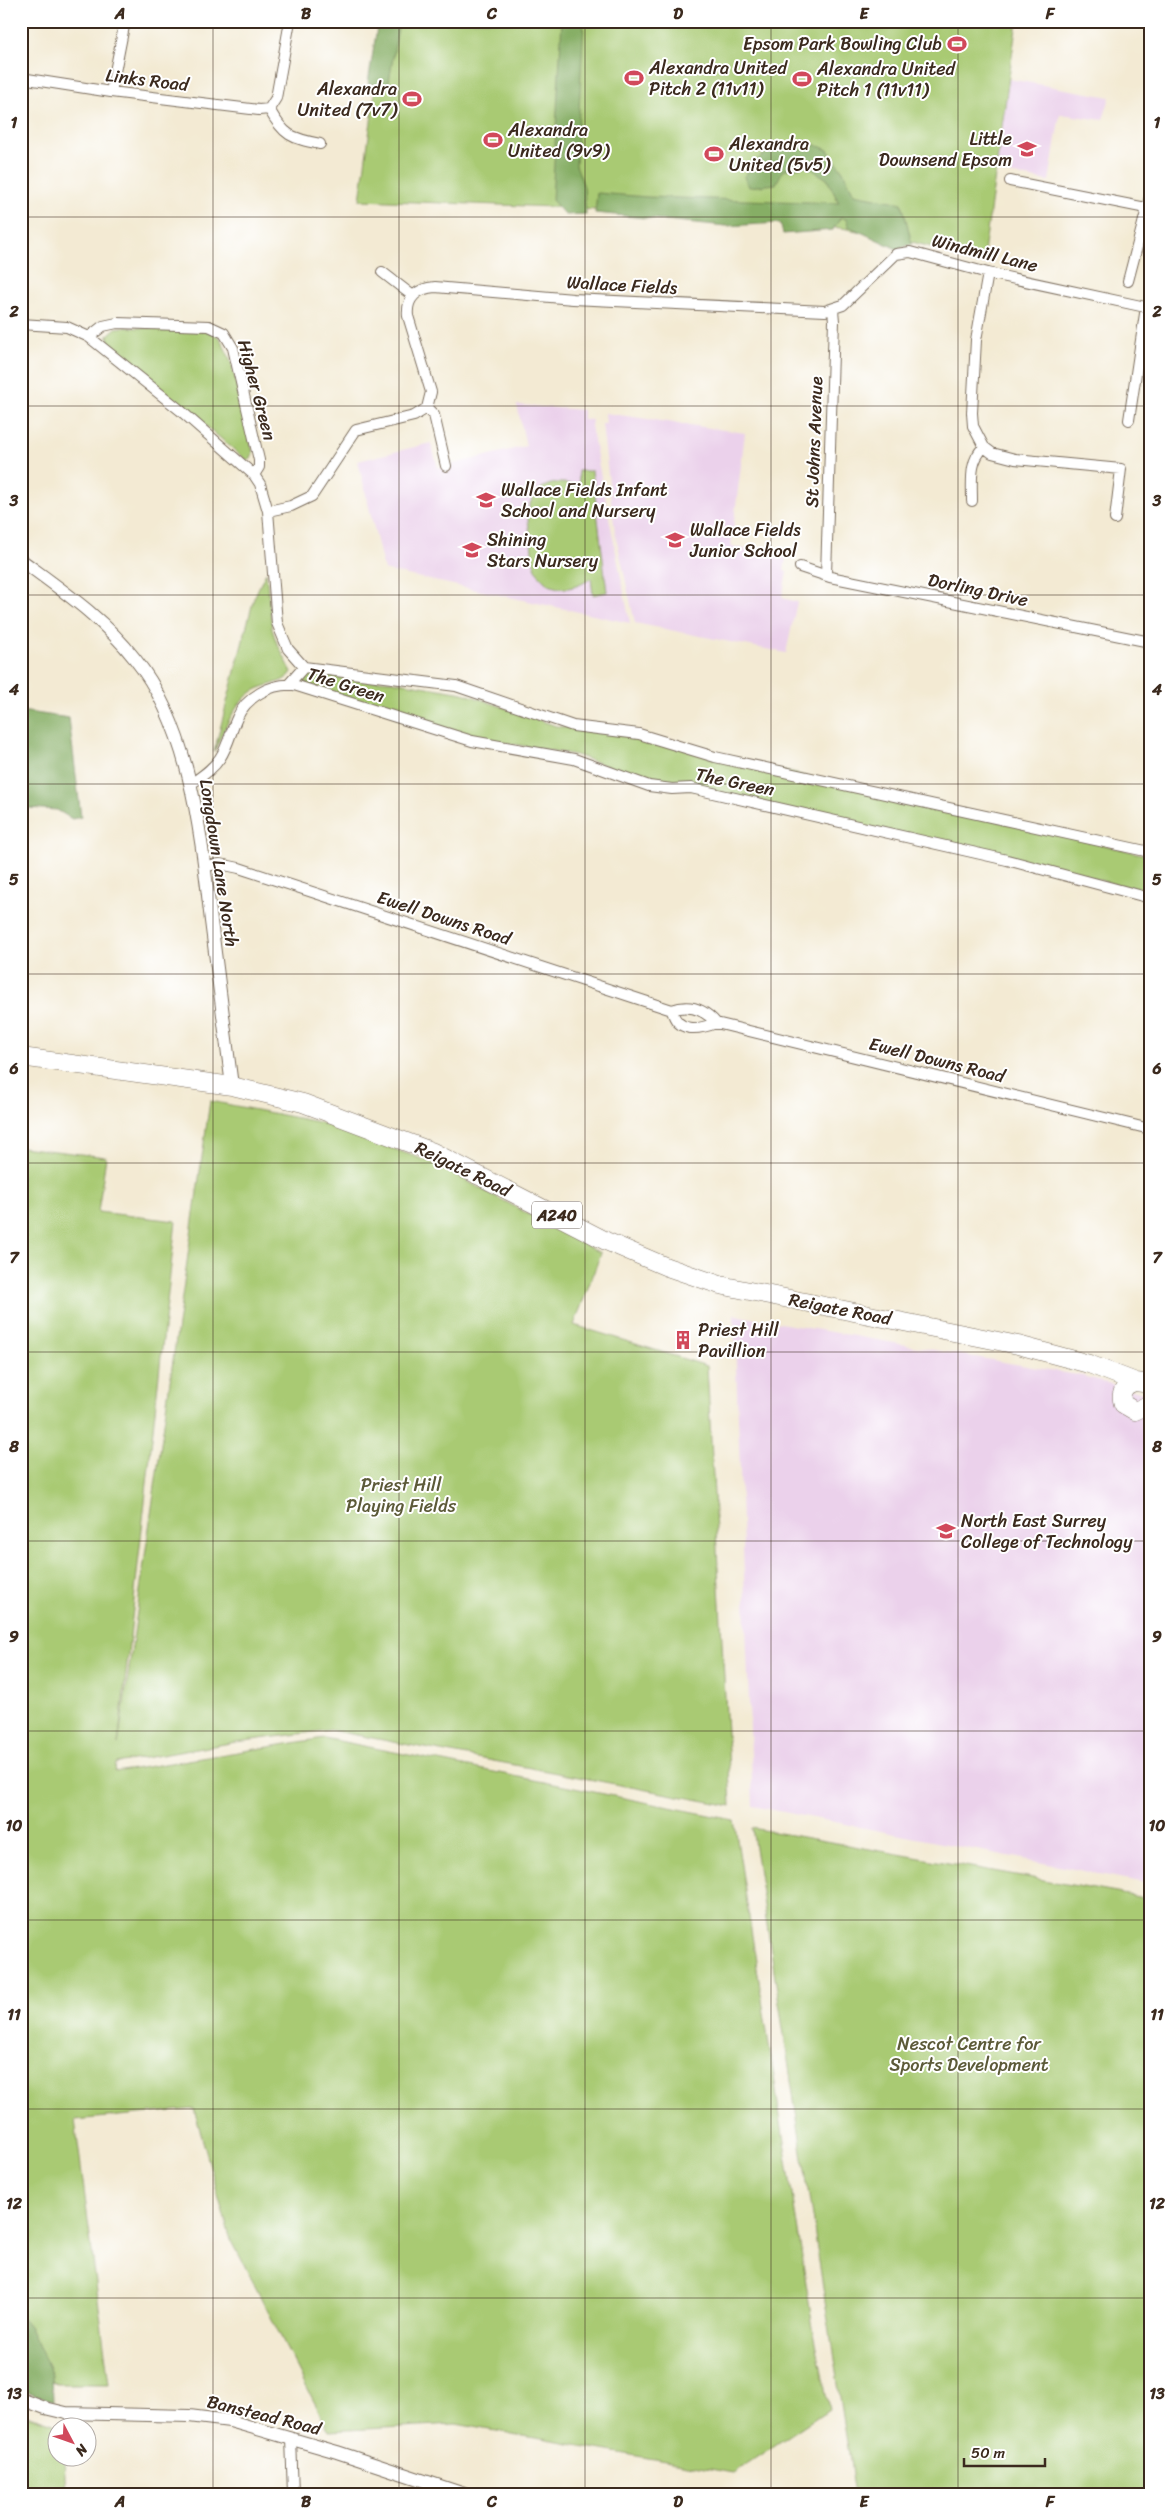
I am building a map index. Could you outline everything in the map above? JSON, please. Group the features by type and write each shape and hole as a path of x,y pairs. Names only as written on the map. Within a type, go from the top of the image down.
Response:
{"highway":[{"name":"Reigate Road","path":"21,1057 232,1086 303,1103 434,1152 606,1241 667,1267 720,1285 990,1339 1096,1368 1146,1393"},
{"path":"1096,1368 1121,1394 1123,1404 1130,1410 1140,1411 1146,1393 1127,1385 1121,1394"}],"street":[{"path":"111,92 125,21"},
{"path":"290,21 276,98 269,109 286,134 294,139 320,144"},
{"name":"Links Road","path":"21,78 111,92 259,110 269,109"},
{"path":"1010,181 1146,208"},
{"path":"1128,281 1150,198"},
{"name":"Windmill Lane","path":"833,310 843,305 889,260 902,252 916,253 988,273 1148,308"},
{"path":"21,324 68,327 89,337 180,410 254,475 260,484 268,511 292,506 312,496 356,430 414,416 427,408 431,392 408,316 407,307 413,296 382,272"},
{"path":"988,273 976,340 973,426 984,447 992,453 1009,458 1121,469 1116,519"},
{"name":"Wallace Fields","path":"413,296 424,288 436,287 573,298 833,310"},
{"path":"1129,420 1148,308"},
{"name":"St Johns Avenue","path":"826,575 833,310"},
{"name":"Higher Green","path":"89,337 103,326 116,323 209,326 224,333 233,348 259,460 259,467 254,475"},
{"path":"427,408 434,415 446,466"},
{"path":"972,501 973,462 977,454 984,447"},
{"name":"The Green","path":"268,511 278,623 288,649 304,667 456,686 573,726 639,734 715,757 1150,852"},
{"name":"Longdown Lane North","path":"21,560 76,599 109,628 137,660 162,703 191,784 204,866 232,1086"},
{"name":"Dorling Drive","path":"800,567 826,575 1150,642"},
{"name":"The Green","path":"191,784 208,772 220,759 242,709 262,692 288,684 304,667"},
{"name":"The Green","path":"288,684 472,741 574,759 649,786 672,789 691,788 1007,860 1150,898"},
{"name":"Ewell Downs Road","path":"204,866 220,864 239,868 672,1010 683,1006 695,1008 711,1016 716,1023"},
{"name":"Ewell Downs Road","path":"672,1010 674,1019 685,1028 696,1029 716,1023 1150,1129"},
{"name":"Banstead Road","path":"21,2398 45,2408 76,2414 212,2418 291,2438 464,2494"},
{"path":"291,2438 293,2494"}],"shaded area":[{"name":"Little Downsend Epsom","path":"1009,79 1110,97 1103,120 1060,114 1049,181 996,172"},
{"name":"Wallace Fields Infant School and Nursery","path":"517,405 583,410 583,419 592,420 591,426 630,623 384,570 358,461 431,443 438,468 526,446"},
{"name":"Wallace Fields Junior School","path":"605,413 745,433 731,546 786,558 784,571 787,572 782,598 797,602 786,653 635,623 615,532 602,424 606,424"},
{"name":"North East Surrey College of Technology","path":"734,1315 1083,1376 1150,1395 1150,1884 753,1806"}],"green space":[{"path":"378,21 399,21 388,88 368,83"},
{"path":"385,21 1017,21 983,260 908,241 842,228 555,207 360,200"},
{"path":"562,21 584,21 576,165 584,187 586,214 565,215 552,200"},
{"path":"804,140 828,150 844,173 854,194 902,203 912,244 897,249 848,226 847,220 841,217 833,230 783,234 780,223 726,226 595,213 597,193 647,197 839,203 827,179 807,166 783,170 776,184 749,187 744,177 762,156 777,148"},
{"path":"116,328 209,331 220,338 231,361 253,453 250,460 245,459 109,344 108,335"},
{"path":"578,471 592,471 607,592 593,595 591,578 578,586 570,588 555,587 543,580 533,561 528,522 529,506 538,491 545,486 561,483 580,487"},
{"path":"266,572 272,629 292,672 283,680 253,691 242,701 228,722 214,752 254,598"},
{"path":"305,672 340,678 392,681 463,693 556,726 637,737 1150,856 1150,893 997,854 650,781 576,755 473,737 393,713 303,682 300,676"},
{"path":"21,711 69,718 81,817 72,819 57,810 28,808 21,798"},
{"name":"Priest Hill Playing Fields","path":"210,1101 318,1122 433,1163 601,1253 574,1325 707,1366 731,1806 330,1730 236,1742 116,1763 115,1772 324,1738 734,1820 813,2328 829,2409 733,2473 456,2424 329,2431 230,2237 194,2109 75,2120 109,2384 58,2384 21,2371 21,1147 106,1157 98,1212 176,1221 118,1745"},
{"name":"Nescot Centre for Sports Development","path":"752,1828 1150,1899 1150,2494 855,2494"},
{"path":"21,2317 29,2326 52,2374 53,2401 21,2389"},
{"path":"21,2413 48,2422 48,2468 65,2468 66,2494 21,2494"}],"place":[{"name":"Epsom Park Bowling Club","path":"957,44"},
{"name":"Alexandra United Pitch 2 (11v11)","path":"634,78"},
{"name":"Alexandra United Pitch 1 (11v11)","path":"802,79"},
{"name":"Alexandra United (7v7)","path":"412,99"},
{"name":"Alexandra United (9v9)","path":"493,140"},
{"name":"Little Downsend Epsom","path":"1027,149"},
{"name":"Alexandra United (5v5)","path":"714,154"},
{"name":"Wallace Fields Infant School and Nursery","path":"486,500"},
{"name":"Wallace Fields Junior School","path":"675,540"},
{"name":"Shining Stars Nursery","path":"472,550"},
{"name":"Priest Hill Pavillion","path":"683,1340"},
{"name":"North East Surrey College of Technology","path":"946,1531"}]}
